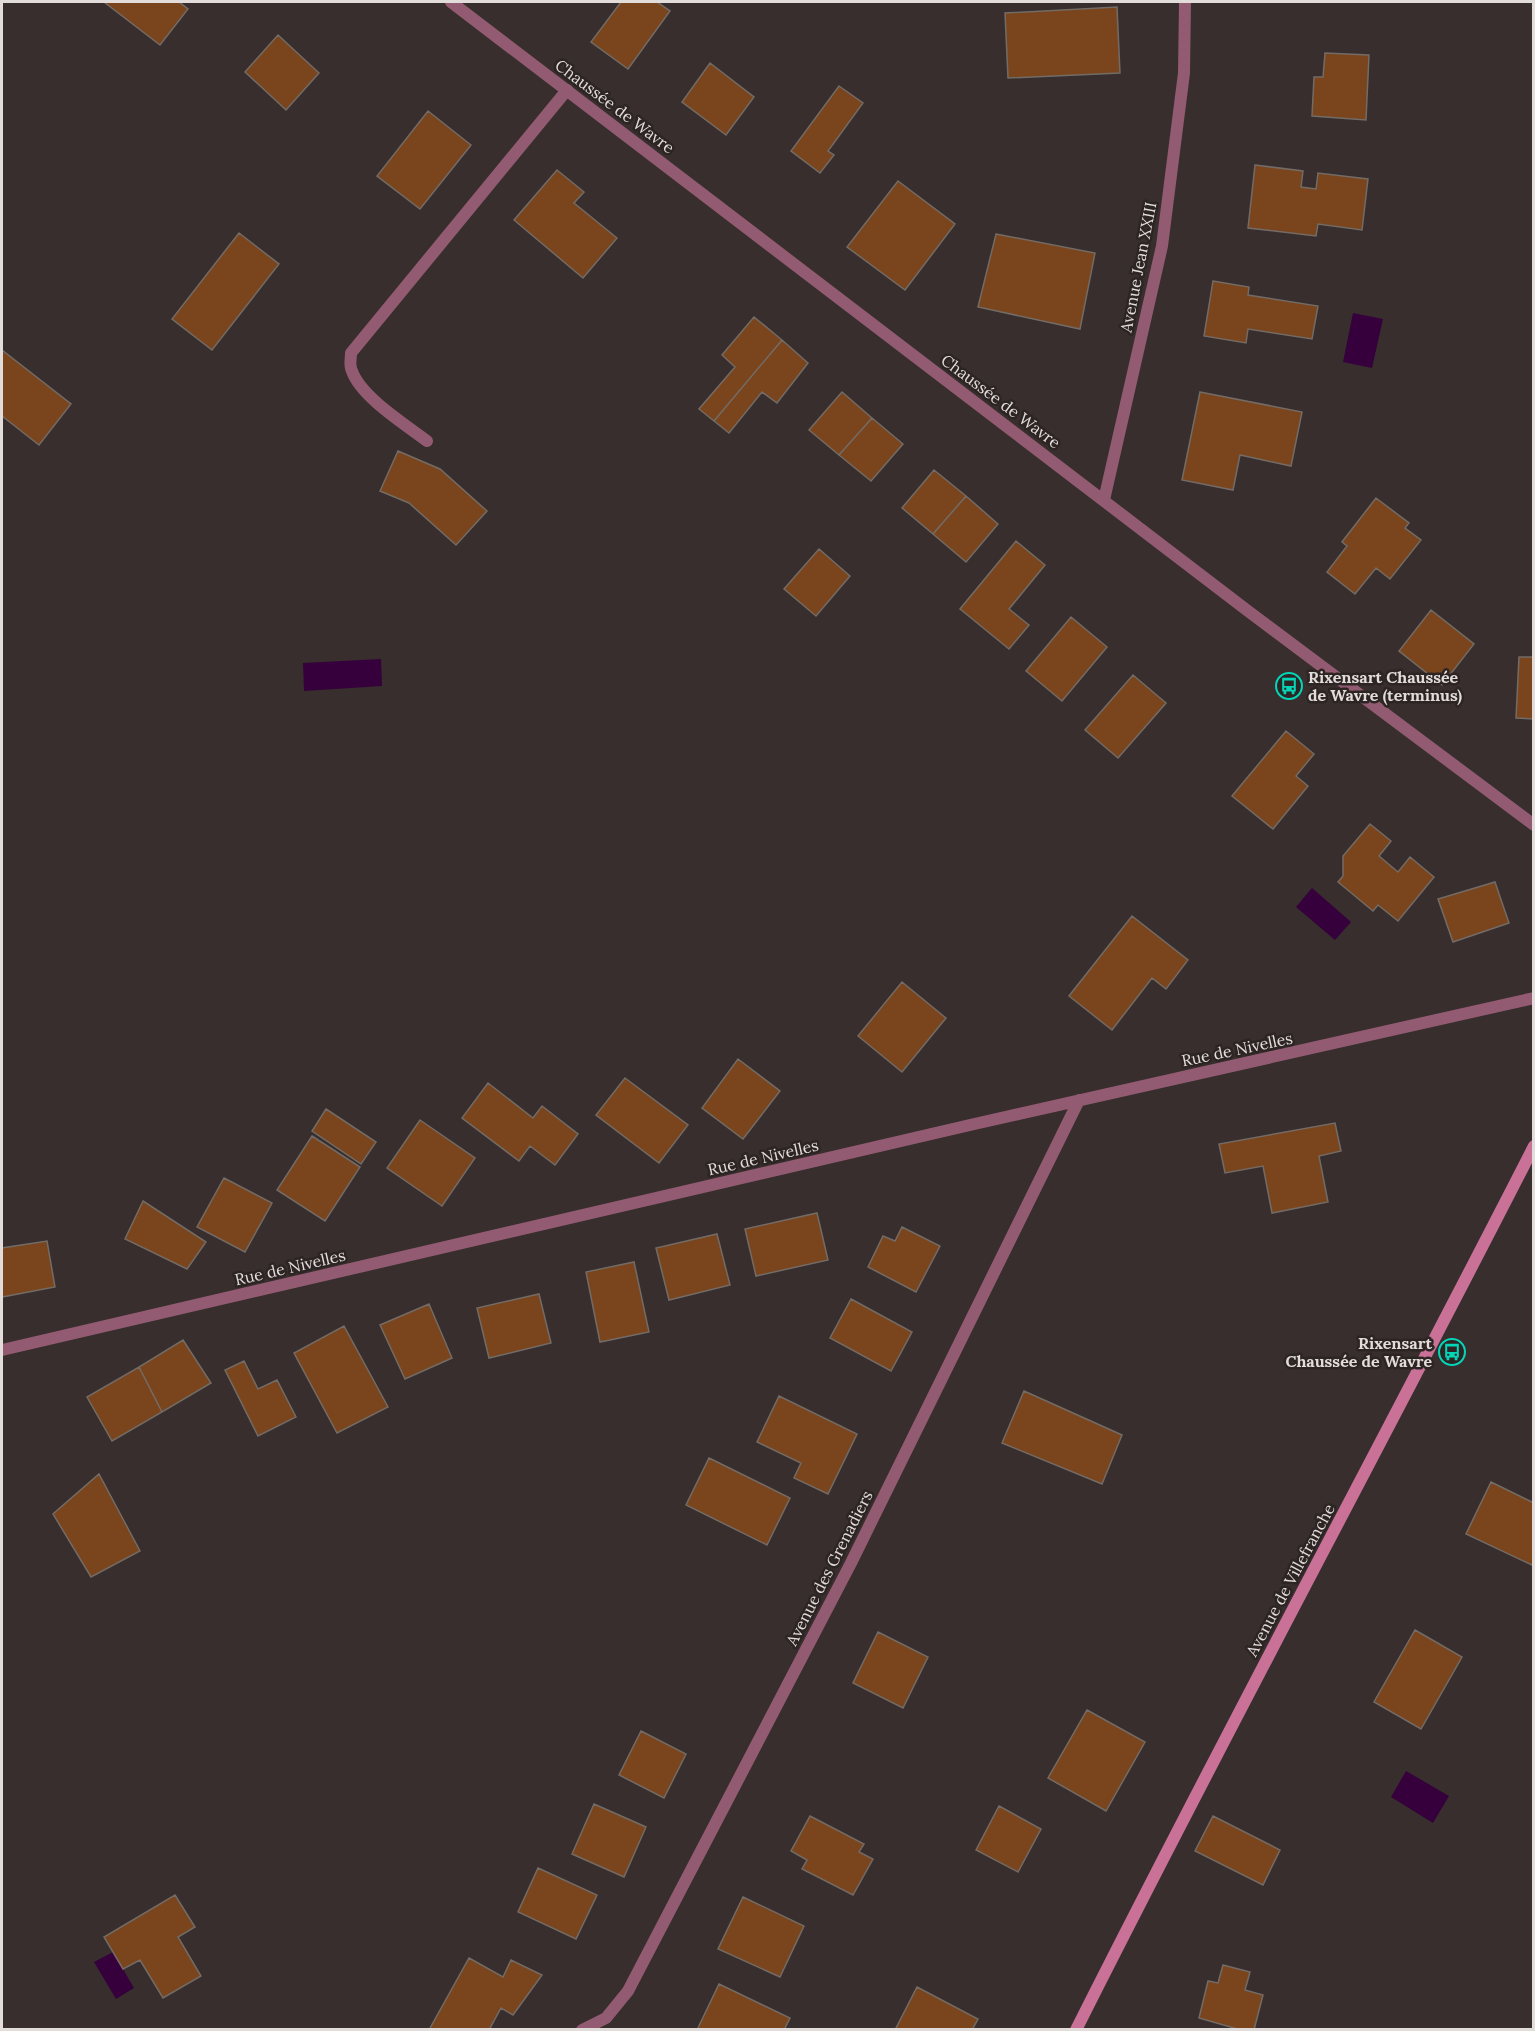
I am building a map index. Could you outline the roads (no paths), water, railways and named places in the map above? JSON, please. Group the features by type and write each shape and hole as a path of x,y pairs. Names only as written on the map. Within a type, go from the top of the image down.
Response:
{"main road":[{"name":"Avenue de Villefranche","path":"1076,2030 1173,1838 1442,1327 1533,1146"}],"street":[{"name":"Chaussée de Wavre","path":"451,2 1533,825"},
{"name":"Avenue Jean XXIII","path":"1104,500 1162,246 1184,74 1185,2"},
{"path":"427,441 371,397 356,381 350,369 351,353 567,90"},
{"name":"Rue de Nivelles","path":"2,1350 1079,1100 1533,998"},
{"name":"Avenue des Grenadiers","path":"582,2030 606,2018 628,1991 851,1563 1079,1100"}],"place":[{"name":"Rixensart Chaussée de Wavre (terminus)","path":"1289,686"},
{"name":"Rixensart Chaussée de Wavre","path":"1452,1352"}]}
